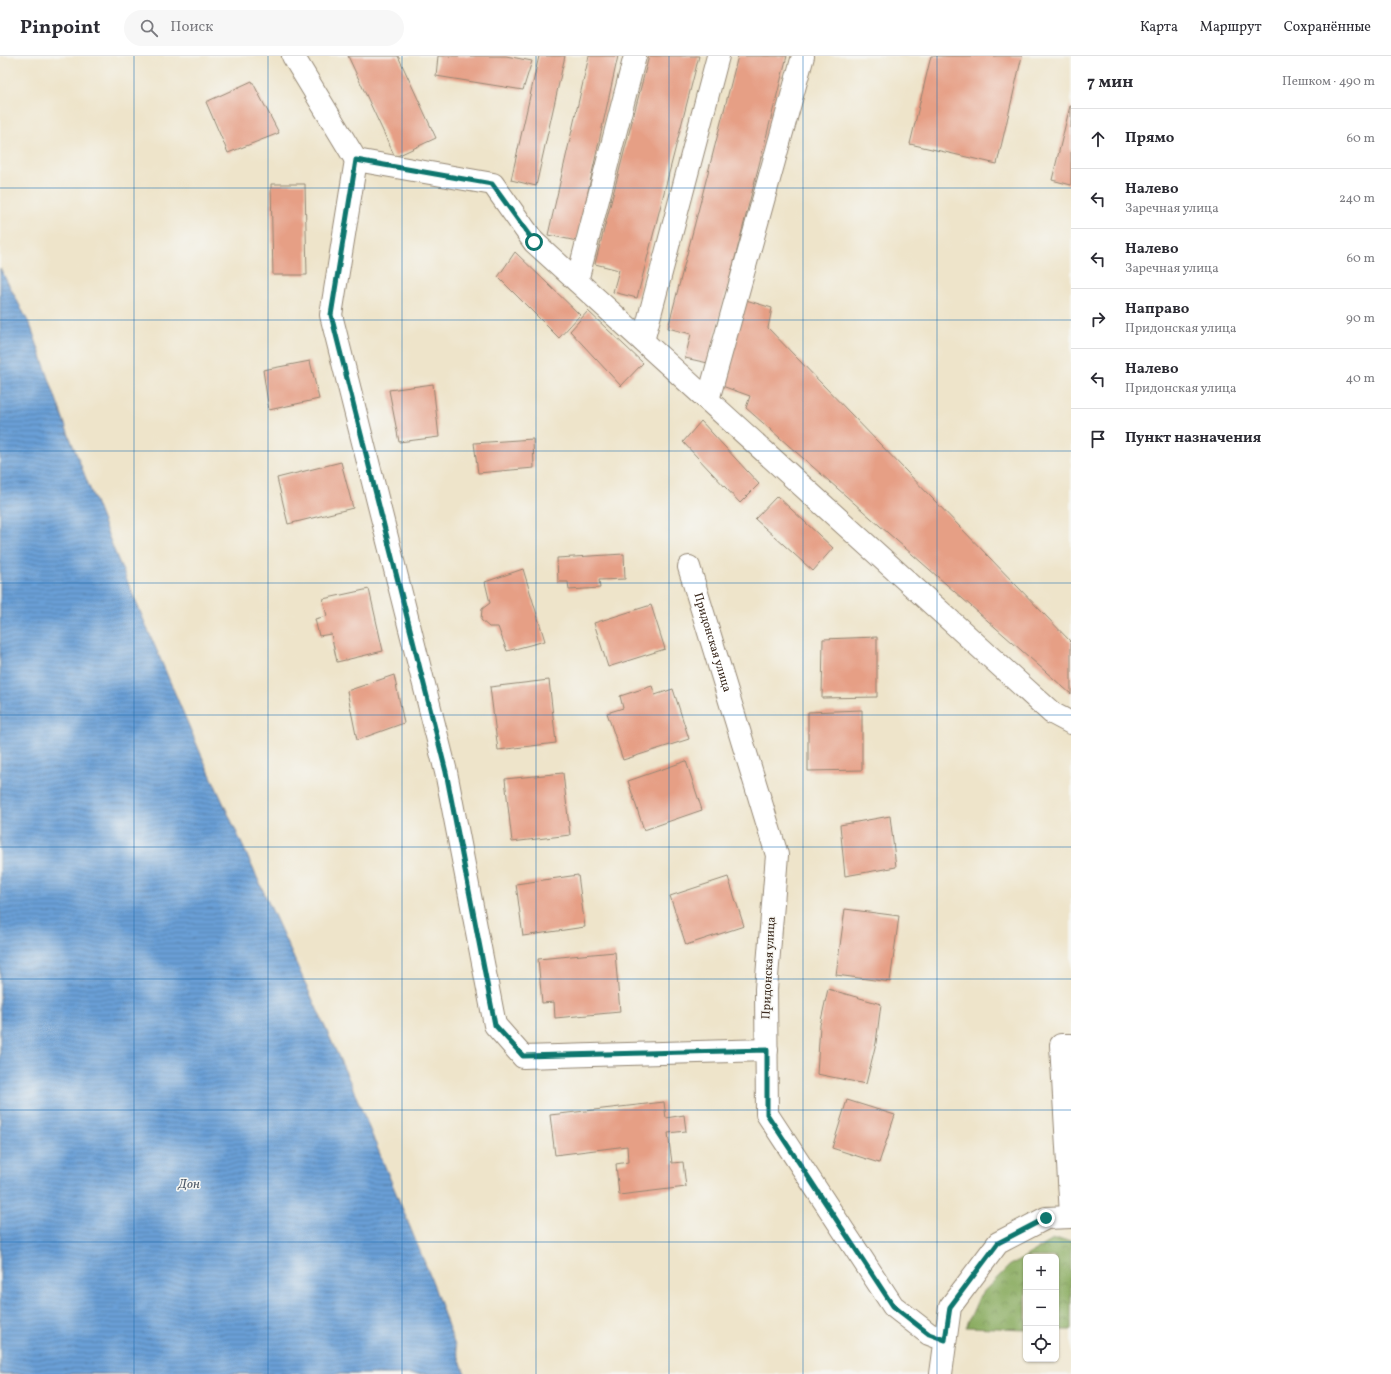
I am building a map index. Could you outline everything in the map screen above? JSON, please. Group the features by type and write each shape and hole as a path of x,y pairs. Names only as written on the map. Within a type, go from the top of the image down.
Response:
{"street":[{"path":"292,56 356,160 331,315 446,772 495,1025 523,1056 767,1050"},
{"path":"577,281 635,56"},
{"path":"643,341 718,56"},
{"path":"708,400 803,56"},
{"path":"356,160 492,184 534,242 1052,713 1071,723"},
{"name":"Придонская улица","path":"689,567 777,855 766,989 767,1114 893,1306 929,1334 945,1340"},
{"path":"940,1374 950,1307 998,1243 1046,1218 1071,1216 1061,1046 1071,1045"}],"green space":[{"path":"1053,1240 1071,1240 1071,1330 1059,1330 1059,1254 1029,1254"},
{"path":"1023,1258 1023,1329 966,1327 980,1295 1009,1266"}],"water":[{"name":"Дон","path":"0,268 31,327 67,430 116,555 200,752 351,1084 431,1278 465,1374 0,1374"}],"building":[{"path":"348,56 398,56 436,138 395,157"},
{"path":"438,56 506,56 532,61 523,90 436,76"},
{"path":"539,56 565,56 536,186 511,180"},
{"path":"589,56 618,56 577,241 548,235"},
{"path":"649,56 699,56 637,298 613,292 619,270 595,264"},
{"path":"738,56 787,56 708,363 685,358 691,334 668,328"},
{"path":"931,56 1022,56 997,164 910,144"},
{"path":"252,81 279,133 228,153 206,102"},
{"path":"1071,106 1071,185 1052,180"},
{"path":"271,184 305,184 307,275 273,275"},
{"path":"515,252 580,315 559,338 498,277"},
{"path":"746,300 772,308 768,328 1071,642 1071,694 746,408 750,396 722,386"},
{"path":"588,311 643,363 621,386 570,331"},
{"path":"310,361 319,399 269,410 263,370"},
{"path":"433,384 439,437 399,442 389,390"},
{"path":"701,421 759,484 740,503 683,442"},
{"path":"533,439 534,468 478,473 474,443"},
{"path":"341,462 353,508 288,524 277,478"},
{"path":"777,496 833,548 813,571 755,519"},
{"path":"624,554 625,579 599,580 600,588 569,590 568,582 558,582 557,558"},
{"path":"523,569 545,641 507,651 498,627 489,627 481,620 482,609 490,603 485,582"},
{"path":"369,589 383,651 337,662 331,634 319,636 315,619 327,616 323,599"},
{"path":"651,605 665,649 608,667 594,623"},
{"path":"877,637 877,697 822,698 823,639"},
{"path":"394,675 404,723 357,740 347,691"},
{"path":"549,680 556,743 498,750 490,687"},
{"path":"652,686 655,695 673,689 689,739 623,760 607,713 623,708 620,696"},
{"path":"862,710 862,770 808,771 808,712"},
{"path":"686,761 702,810 644,830 628,781"},
{"path":"563,773 570,835 512,842 505,779"},
{"path":"890,816 896,867 845,876 840,825"},
{"path":"578,875 585,927 523,936 516,884"},
{"path":"728,877 744,926 686,945 670,896"},
{"path":"845,909 899,916 890,982 836,975"},
{"path":"615,952 620,1012 555,1018 554,1002 542,1003 538,959"},
{"path":"828,989 881,1004 876,1043 866,1084 817,1074 820,1025"},
{"path":"847,1100 895,1115 879,1163 832,1148"},
{"path":"664,1102 666,1118 684,1115 686,1131 668,1133 672,1163 683,1162 686,1187 619,1195 616,1164 628,1162 627,1146 555,1155 550,1115"}],"route":[{"path":"534,242 492,184 356,160 331,315 446,772 495,1025 523,1056 767,1050 767,1114 893,1306 929,1334 945,1340 950,1307 998,1243 1046,1218"}]}
